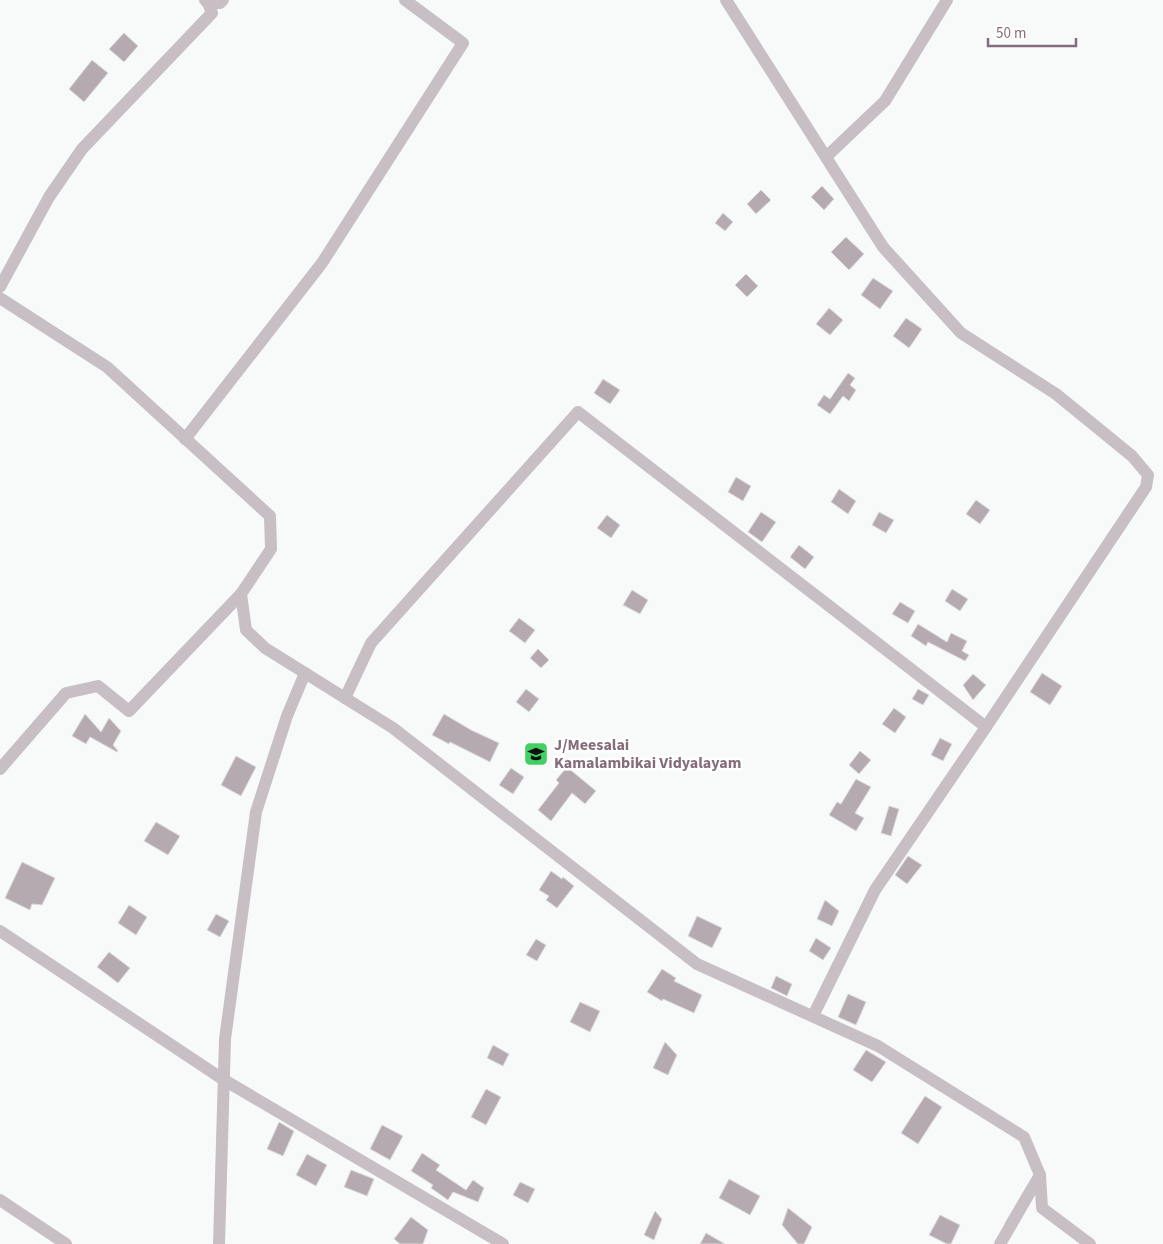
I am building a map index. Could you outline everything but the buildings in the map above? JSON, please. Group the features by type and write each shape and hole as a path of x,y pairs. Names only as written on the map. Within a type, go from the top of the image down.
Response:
{"street":[{"path":"207,1 220,3 223,0"},
{"path":"185,438 322,263 463,43 405,0"},
{"path":"726,0 883,246 961,333 1056,394 1132,456 1148,475 1146,487 875,890 813,1016"},
{"path":"826,157 885,101 947,0"},
{"path":"0,288 49,197 82,149 212,13 207,1"},
{"path":"0,298 107,367 270,516 271,549 241,594 129,711 98,686 66,693 0,769"},
{"path":"345,698 371,642 578,412 986,727"},
{"path":"241,594 246,630 265,648 393,728 697,964 878,1046 1024,1136 1040,1175 1042,1208 1090,1244"},
{"path":"219,1244 226,1039 256,812 287,716 305,673"},
{"path":"0,931 224,1080 502,1244"},
{"path":"1010,1226 1040,1175"},
{"path":"1000,1244 1040,1175"},
{"path":"0,1200 66,1244"}],"place":[{"name":"J/Meesalai Kamalambikai Vidyalayam","path":"536,754"}]}
